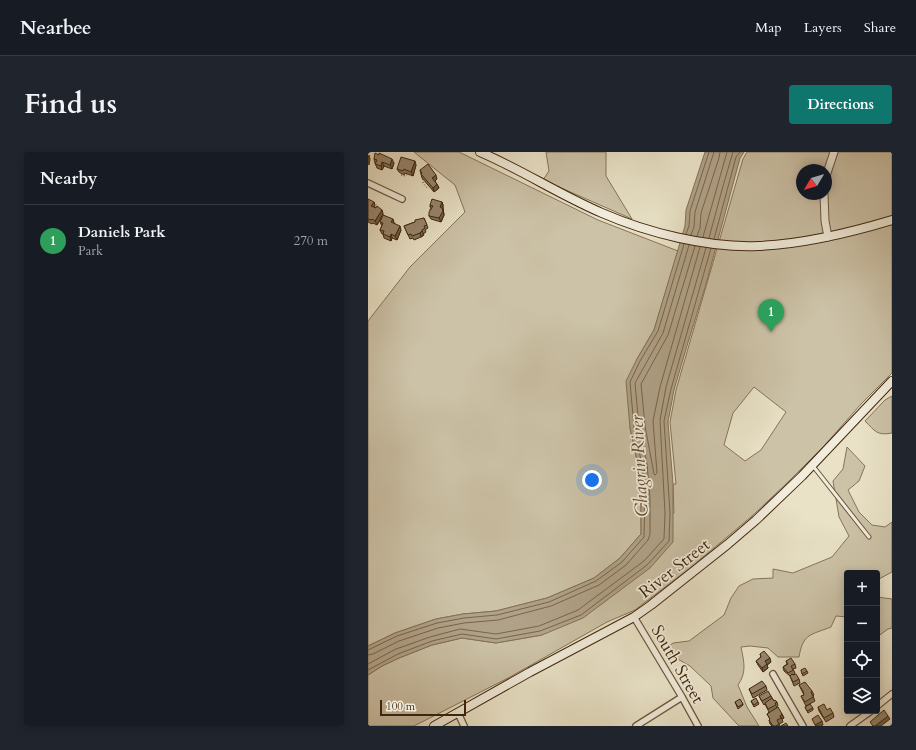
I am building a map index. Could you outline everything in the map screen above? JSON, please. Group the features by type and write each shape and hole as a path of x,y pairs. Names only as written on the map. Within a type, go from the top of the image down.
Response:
{"main road":[{"path":"480,152 601,213 631,225 659,233 698,241 758,246 789,243 849,233 892,220"},
{"name":"River Street","path":"434,726 530,672 634,617 668,592 728,544 766,510 812,465 892,380"}],"street":[{"path":"830,164 834,152"},
{"path":"368,183 402,199"},
{"path":"824,200 825,221 828,237"},
{"name":"South Street","path":"634,617 698,726"},
{"path":"773,674 803,726"},
{"path":"880,704 892,694"},
{"path":"636,726 682,697"},
{"path":"458,713 464,726"},
{"path":"852,726 866,714"}],"lane":[{"path":"812,465 869,537"}],"path":[{"path":"401,175 405,176 408,174"},
{"path":"423,179 423,182 428,189"},
{"path":"374,202 378,206 378,210"},
{"path":"430,204 429,211 432,214"},
{"path":"391,219 396,224 397,228"}],"shaded area":[{"path":"414,152 459,152 598,220 678,251 654,330 637,359 630,428 638,465 641,500 641,534 620,558 594,578 547,598 496,611 463,614 436,619 395,633 368,646 368,321 410,267 465,212 455,185"},
{"path":"546,152 606,152 606,176 632,219 543,180 549,171"},
{"path":"747,152 892,152 892,373 861,404 824,446 752,516 689,569 635,610 607,622 510,677 414,726 368,726 368,675 399,658 432,645 462,638 496,643 542,635 674,513 673,484 676,484 670,422 676,390 743,159","holes":["754,387 786,412 761,450 745,461 724,445 733,413"]},
{"path":"892,396 892,433 883,434 874,430 865,421 885,400"},
{"path":"847,447 865,466 859,481 848,490 859,512 872,525 885,527 892,522 892,572 880,578 880,570 844,570 844,617 836,616 831,627 809,636 803,643 799,657 778,657 768,648 750,646 741,647 744,671 738,685 747,707 759,726 739,726 713,698 711,686 690,666 669,654 668,647 673,643 689,641 724,615 731,598 739,586 753,579 773,578 773,569 793,573 832,557 849,536 839,517 833,481 843,469"},
{"path":"880,597 892,599 892,628 880,635"}],"water":[{"name":"Chagrin River","path":"705,152 744,152 740,158 706,284 674,390 668,422 673,484 673,542 650,568 583,618 542,635 496,643 462,638 432,645 399,658 368,675 368,646 395,633 436,619 463,614 496,611 547,598 594,578 620,558 641,534 641,500 638,465 630,428 626,381 654,330 685,226 686,210"}],"building":[{"path":"375,153 379,155 379,153 392,159 390,165 382,162 381,166 375,164 377,160 374,159"},
{"path":"401,157 415,161 411,172 404,169 403,171 397,169"},
{"path":"428,164 436,175 432,178 437,184 433,188 421,174 422,173 420,170"},
{"path":"368,199 374,202 371,206 376,208 377,206 382,210 375,221 368,219"},
{"path":"432,199 442,202 440,207 443,211 439,218 429,216 429,212 433,206 430,205"},
{"path":"383,215 393,219 391,222 400,226 395,236 391,234 390,237 383,234 384,231 380,230 383,223 380,222"},
{"path":"424,218 427,225 424,226 425,228 420,233 412,236 411,234 408,235 404,226 415,222 415,220"},
{"path":"764,651 770,658 765,661 767,664 762,668 756,661 761,657 760,654"},
{"path":"791,658 795,664 791,666 793,670 788,673 783,667 788,664 786,661"},
{"path":"805,668 807,671 802,674 801,670"},
{"path":"792,674 796,674 799,679 793,682 790,676"},
{"path":"762,681 766,686 752,694 749,689"},
{"path":"805,682 812,691 813,697 805,702 801,696 804,695 803,691 799,685"},
{"path":"768,691 771,696 762,701 759,696"},
{"path":"756,698 758,702 754,705 751,701"},
{"path":"772,698 777,702 775,703 776,705 768,709 765,703"},
{"path":"740,699 743,704 738,707 735,702"},
{"path":"810,704 813,708 807,711 805,707"},
{"path":"824,704 827,710 830,708 833,713 824,718 818,707"},
{"path":"778,707 782,714 780,716 781,718 777,720 779,724 773,726 767,714"},
{"path":"884,710 888,716 873,726 870,722"},
{"path":"818,715 822,721 815,725 812,719"},
{"path":"786,723 788,726 781,726"}],"place":[{"name":"Daniels Park","path":"771,332"}]}
